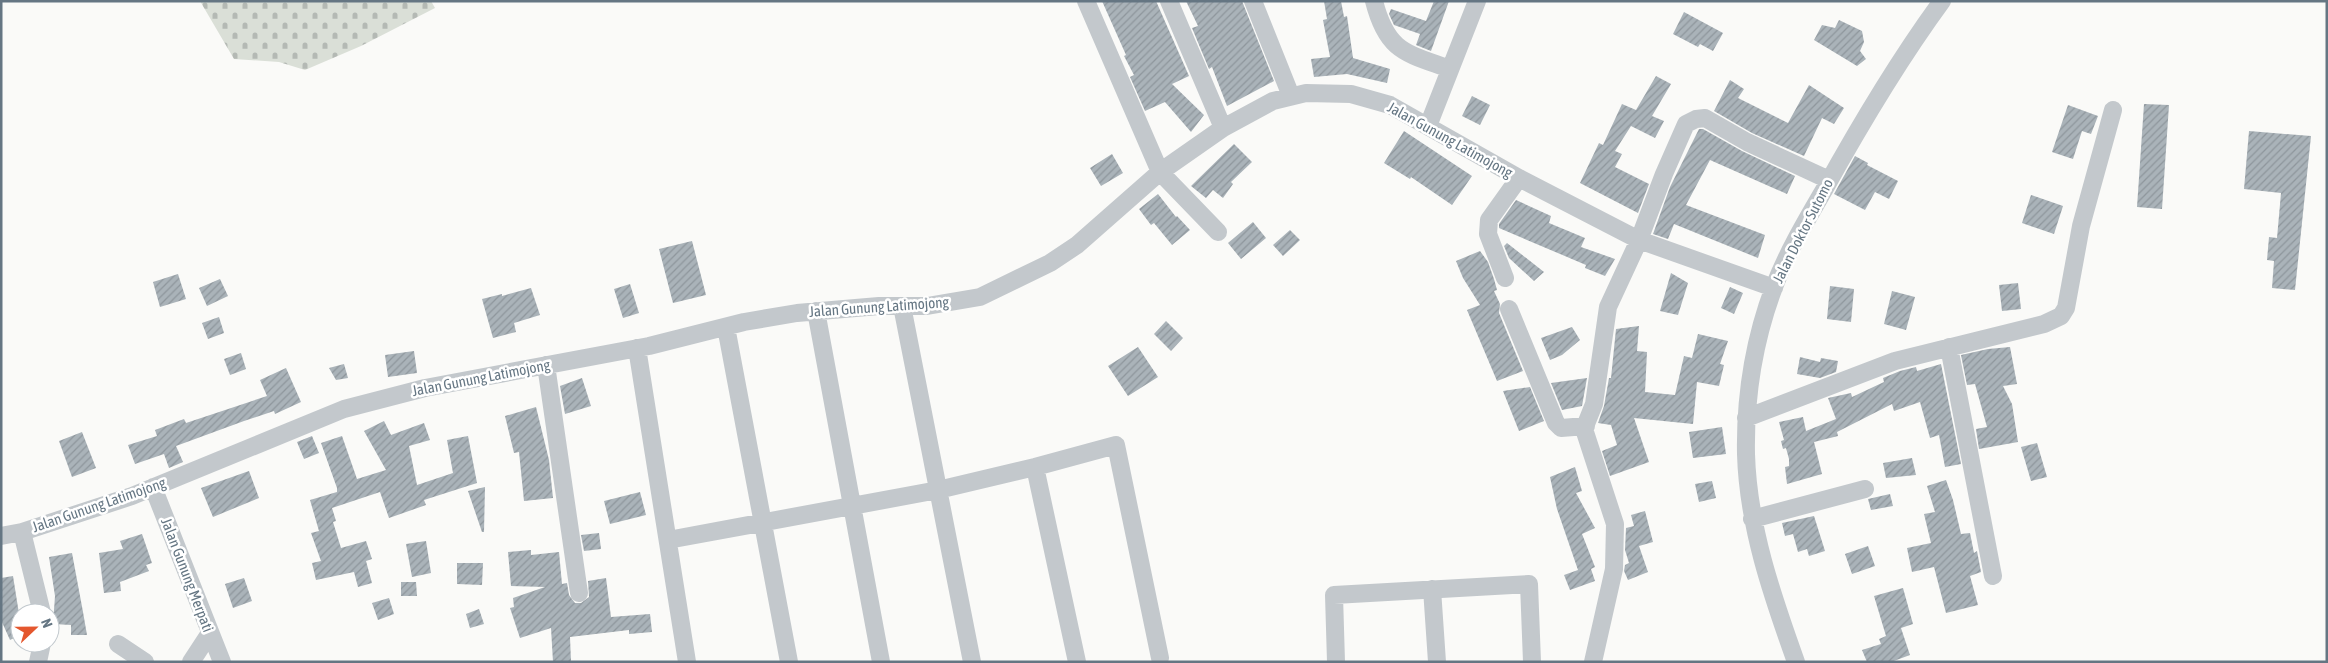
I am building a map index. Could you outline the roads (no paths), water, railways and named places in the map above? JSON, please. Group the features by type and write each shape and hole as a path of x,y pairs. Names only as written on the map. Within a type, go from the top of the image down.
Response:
{"street":[{"path":"1086,1 1160,172 1218,232"},
{"path":"1169,1 1222,128"},
{"path":"1253,1 1291,96"},
{"path":"1428,126 1477,1"},
{"name":"Jalan Doktor Sutomo","path":"1796,662 1776,606 1752,519 1746,456 1746,418 1752,371 1774,288 1829,180 1908,50 1942,1"},
{"path":"1378,6 1383,30 1397,47 1408,54 1450,69"},
{"name":"Jalan Gunung Latimojong","path":"1,536 22,532 123,500 344,408 425,388 637,348 777,316 816,311 927,306 980,297 1050,263 1077,244 1160,172 1222,128 1255,109 1291,96 1319,92 1351,94 1390,105 1519,178 1639,240 1774,288"},
{"path":"1746,418 1895,361 2044,324 2061,316 2066,308 2081,226 2113,110"},
{"path":"1594,662 1614,570 1615,524 1584,435 1594,404 1608,307 1639,240 1664,174 1686,124 1696,119 1705,118 1747,142 1829,180"},
{"path":"1505,278 1488,234 1489,220 1519,178"},
{"path":"902,306 972,662"},
{"path":"1509,310 1556,423 1561,428 1586,426"},
{"path":"816,311 881,662"},
{"path":"726,327 789,662"},
{"path":"637,348 687,662"},
{"path":"1948,348 1993,576"},
{"path":"546,364 579,593"},
{"path":"668,540 763,520 938,490 1035,468 1116,445 1160,658"},
{"path":"1035,468 1077,662"},
{"name":"Jalan Gunung Merpati","path":"153,487 222,662"},
{"path":"1752,519 1866,489"},
{"path":"22,532 40,603"},
{"path":"1336,662 1334,595 1529,584 1532,662"},
{"path":"1432,589 1437,662"},
{"path":"191,662 210,633"},
{"path":"118,644 145,662"}]}
